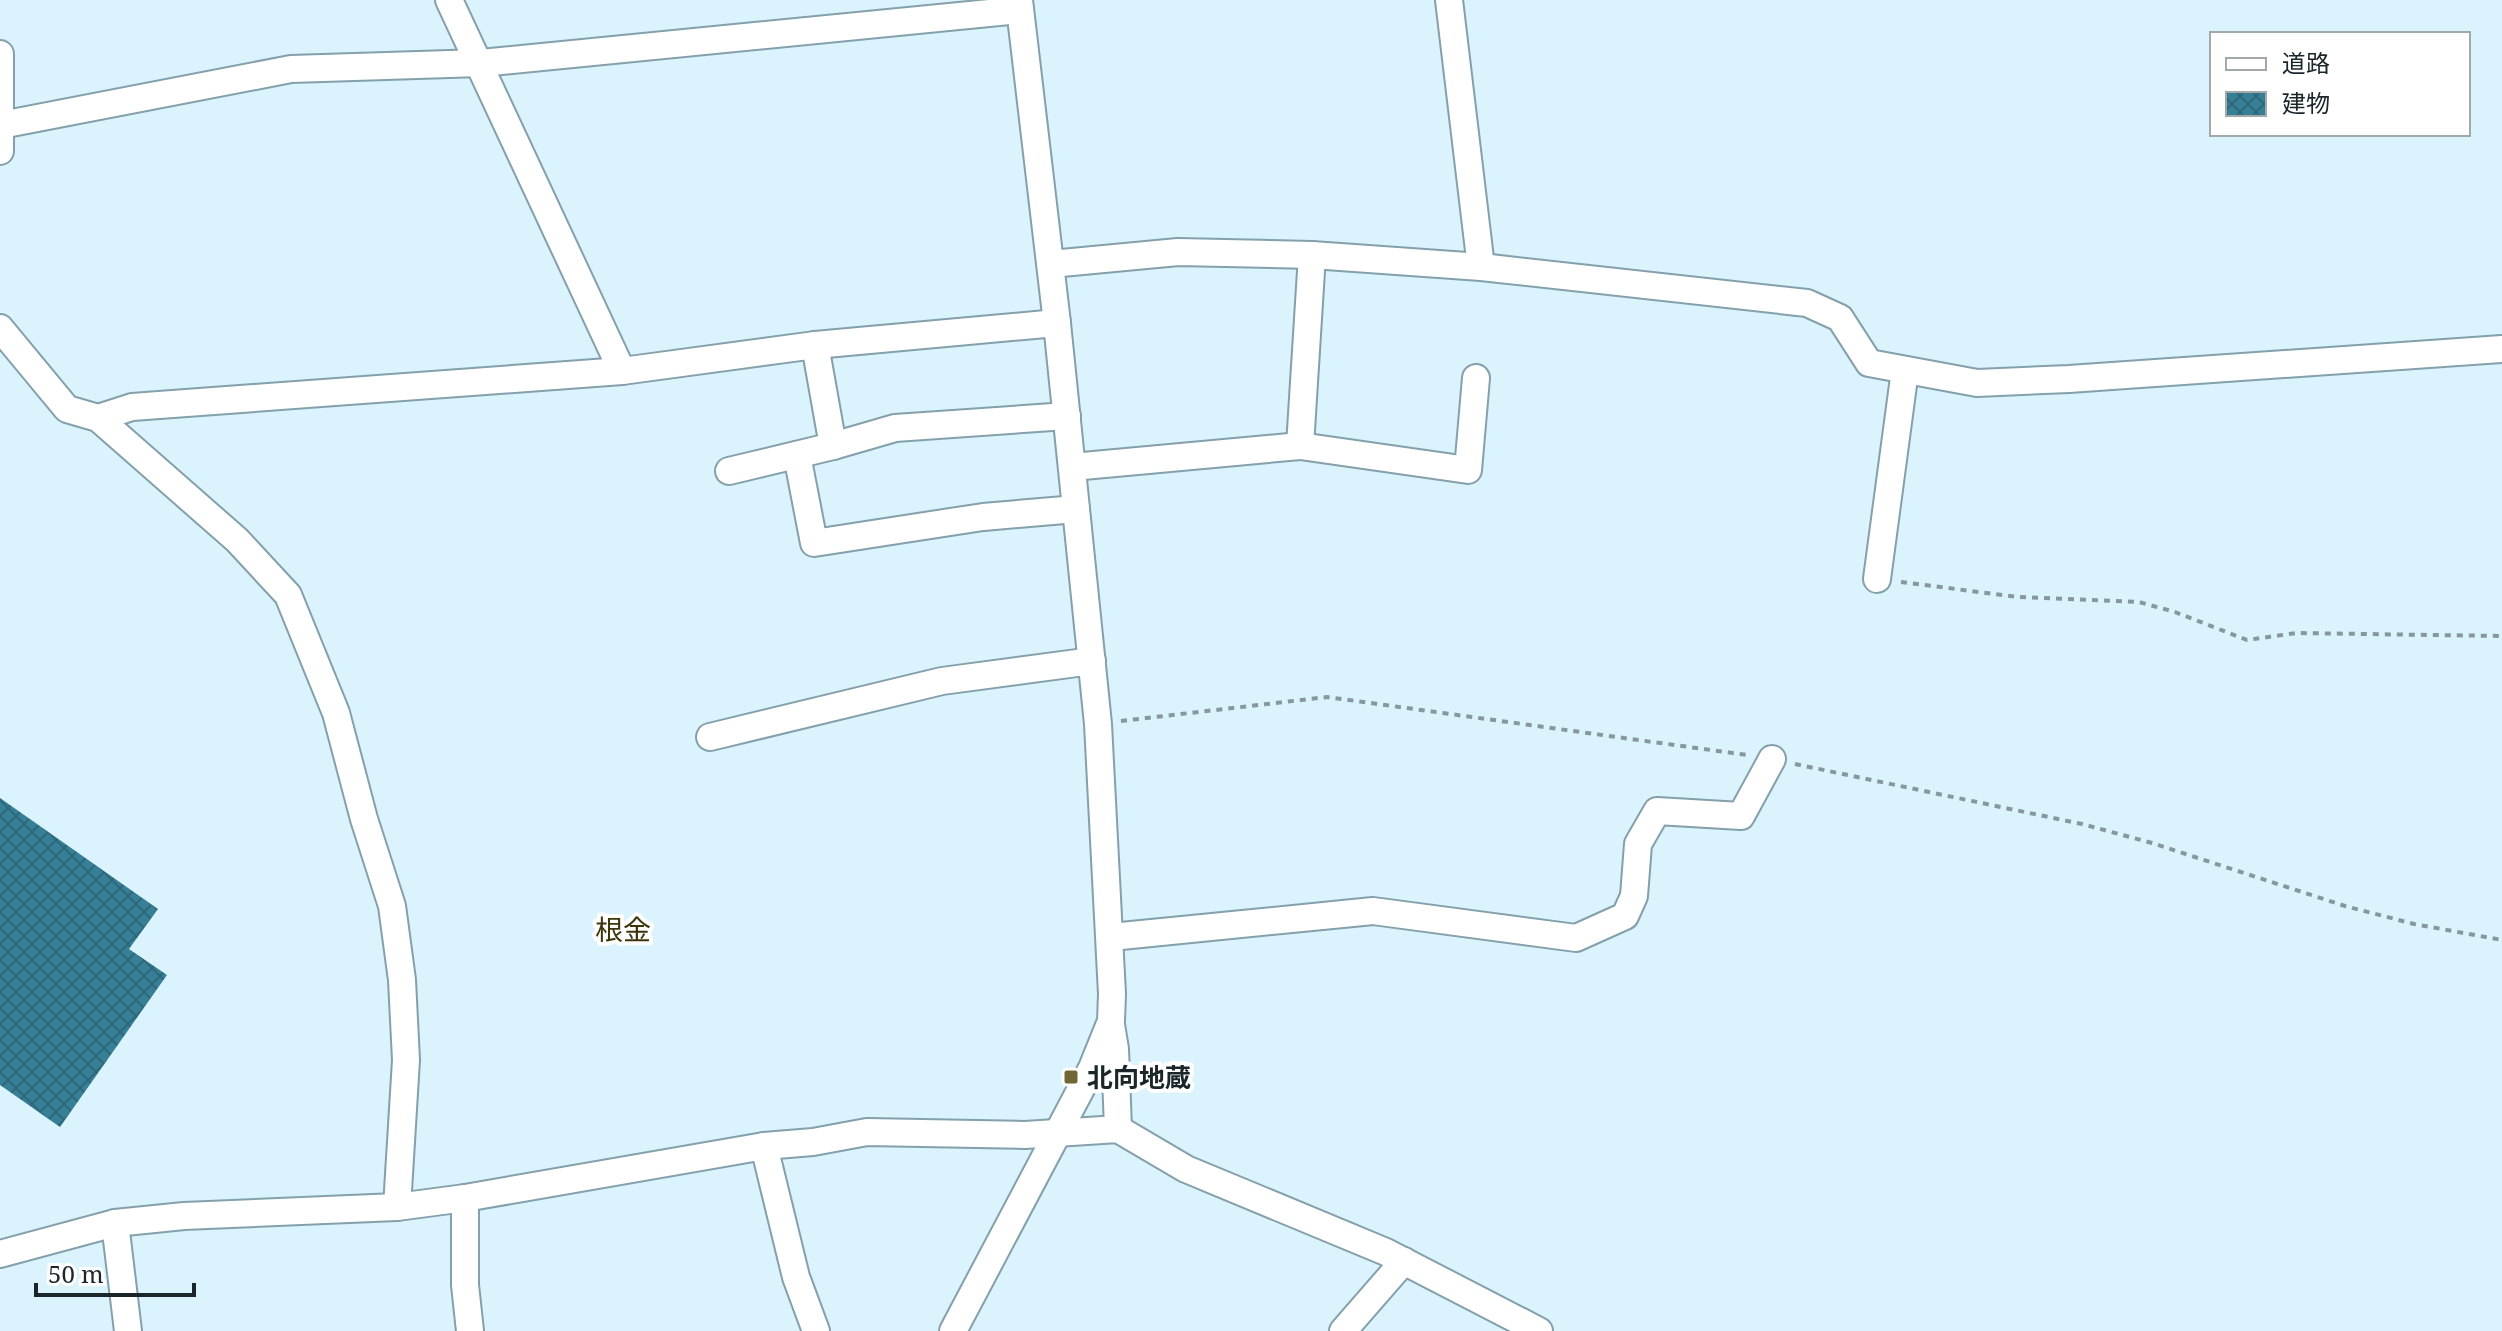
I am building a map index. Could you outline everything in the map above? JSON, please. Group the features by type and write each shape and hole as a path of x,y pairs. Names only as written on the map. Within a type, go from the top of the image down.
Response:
{"street":[{"path":"449,0 622,371"},
{"path":"1449,0 1481,267"},
{"path":"1,125 291,69 481,63 1020,5 1051,264 1098,724 1111,937 1111,1021 1118,1129"},
{"path":"0,54 0,151"},
{"path":"1051,264 1178,252 1312,255 1481,267 1807,303 1840,318 1869,363 1977,383 2502,349"},
{"path":"1300,446 1312,255"},
{"path":"98,418 132,407 622,371 815,345 1057,323"},
{"path":"0,328 67,409 98,418 237,540 288,595 336,713 364,819 392,906 402,980 406,1060 397,1207"},
{"path":"815,345 833,446"},
{"path":"1877,579 1905,370"},
{"path":"1072,467 1300,446 1468,470 1476,378"},
{"path":"729,471 895,428 1067,416"},
{"path":"797,455 814,543 983,517 1076,509"},
{"path":"710,737 942,681 1092,661"},
{"path":"1111,937 1373,911 1576,938 1625,916 1634,896 1638,844 1657,811 1741,816 1772,759"},
{"path":"953,1331 1092,1068 1111,1021"},
{"path":"0,1254 115,1223 184,1216 397,1207 764,1146 813,1142 867,1132 1057,1134 1118,1129 1186,1169 1404,1261 1539,1331"},
{"path":"764,1146 796,1277 816,1331"},
{"path":"465,1198 465,1285 470,1331"},
{"path":"115,1223 128,1331"},
{"path":"1343,1331 1404,1261"}],"path":[{"path":"1877,579 2018,597 2139,602 2175,612 2247,640 2296,633 2502,636"},
{"path":"1098,724 1327,697 1772,759 2082,824 2152,843 2345,906 2414,924 2502,940"}],"building":[{"path":"0,798 158,909 129,949 167,975 60,1127 0,1085"}],"place":[{"name":"北向地蔵","path":"1071,1077"}],"district":[{"name":"根金","path":"623,929"}]}
